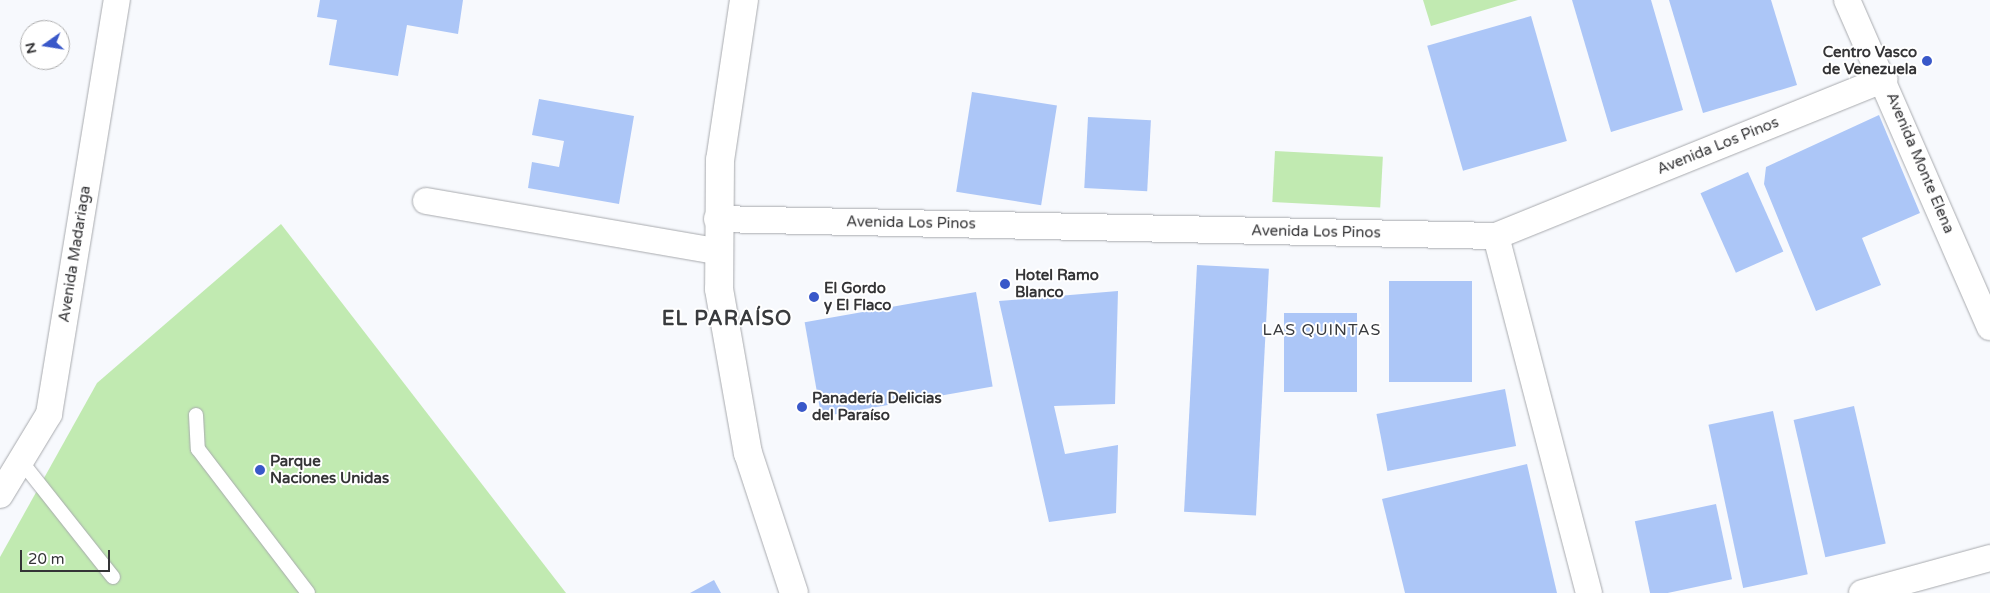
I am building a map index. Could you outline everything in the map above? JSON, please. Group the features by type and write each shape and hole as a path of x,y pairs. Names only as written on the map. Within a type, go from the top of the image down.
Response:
{"main road":[{"path":"744,0 728,89 716,251 733,387 748,453 786,587"}],"street":[{"name":"Avenida Madariaga","path":"0,495 49,414 117,0"},
{"name":"Avenida Monte Elena","path":"1847,0 1884,80 1990,327"},
{"name":"Avenida Los Pinos","path":"717,219 1496,236 1884,80"},
{"path":"426,201 716,251"},
{"path":"1496,236 1589,593"},
{"path":"1862,593 1990,558"}],"lane":[{"path":"196,415 198,449 308,593"},
{"path":"21,461 113,577"}],"green space":[{"path":"1423,0 1518,0 1431,26"},
{"path":"1275,151 1383,157 1380,208 1272,202"},
{"name":"Parque Naciones Unidas","path":"281,224 566,593 0,593 0,557 97,383"}],"building":[{"path":"320,0 463,0 458,34 407,25 398,76 329,65 337,20 317,17"},
{"path":"1572,0 1651,0 1683,110 1611,132"},
{"path":"1669,0 1771,0 1797,85 1703,113"},
{"path":"1531,16 1567,141 1463,171 1427,46"},
{"path":"972,92 1057,105 1041,205 956,192"},
{"path":"539,99 634,116 619,204 528,188 532,162 559,167 564,141 532,135"},
{"path":"1879,115 1920,213 1862,238 1881,285 1816,311 1764,184 1766,167"},
{"path":"1088,117 1151,120 1147,191 1084,188"},
{"path":"1748,172 1783,251 1736,273 1700,193"},
{"path":"1197,265 1269,269 1256,515 1184,512"},
{"path":"1389,281 1472,281 1472,382 1389,382"},
{"path":"1118,291 1115,404 1054,406 1065,454 1118,445 1116,513 1049,522 999,301"},
{"path":"976,292 993,387 821,417 805,322"},
{"path":"1284,313 1357,313 1357,392 1284,392"},
{"path":"1505,389 1516,446 1387,471 1376,414"},
{"path":"1854,406 1886,543 1825,557 1794,420"},
{"path":"1773,411 1808,574 1743,588 1708,425"},
{"path":"1527,464 1557,593 1405,593 1382,499"},
{"path":"1716,504 1732,579 1668,593 1650,593 1635,521"},
{"path":"714,580 721,593 690,593"}],"place":[{"name":"Centro Vasco de Venezuela","path":"1927,61"},
{"name":"Hotel Ramo Blanco","path":"1005,284"},
{"name":"El Gordo y El Flaco","path":"814,297"},
{"name":"Panadería Delicias del Paraíso","path":"802,407"},
{"name":"Parque Naciones Unidas","path":"260,470"}],"district":[{"name":"EL PARAÍSO","path":"727,319"},
{"name":"LAS QUINTAS","path":"1322,330"}]}
